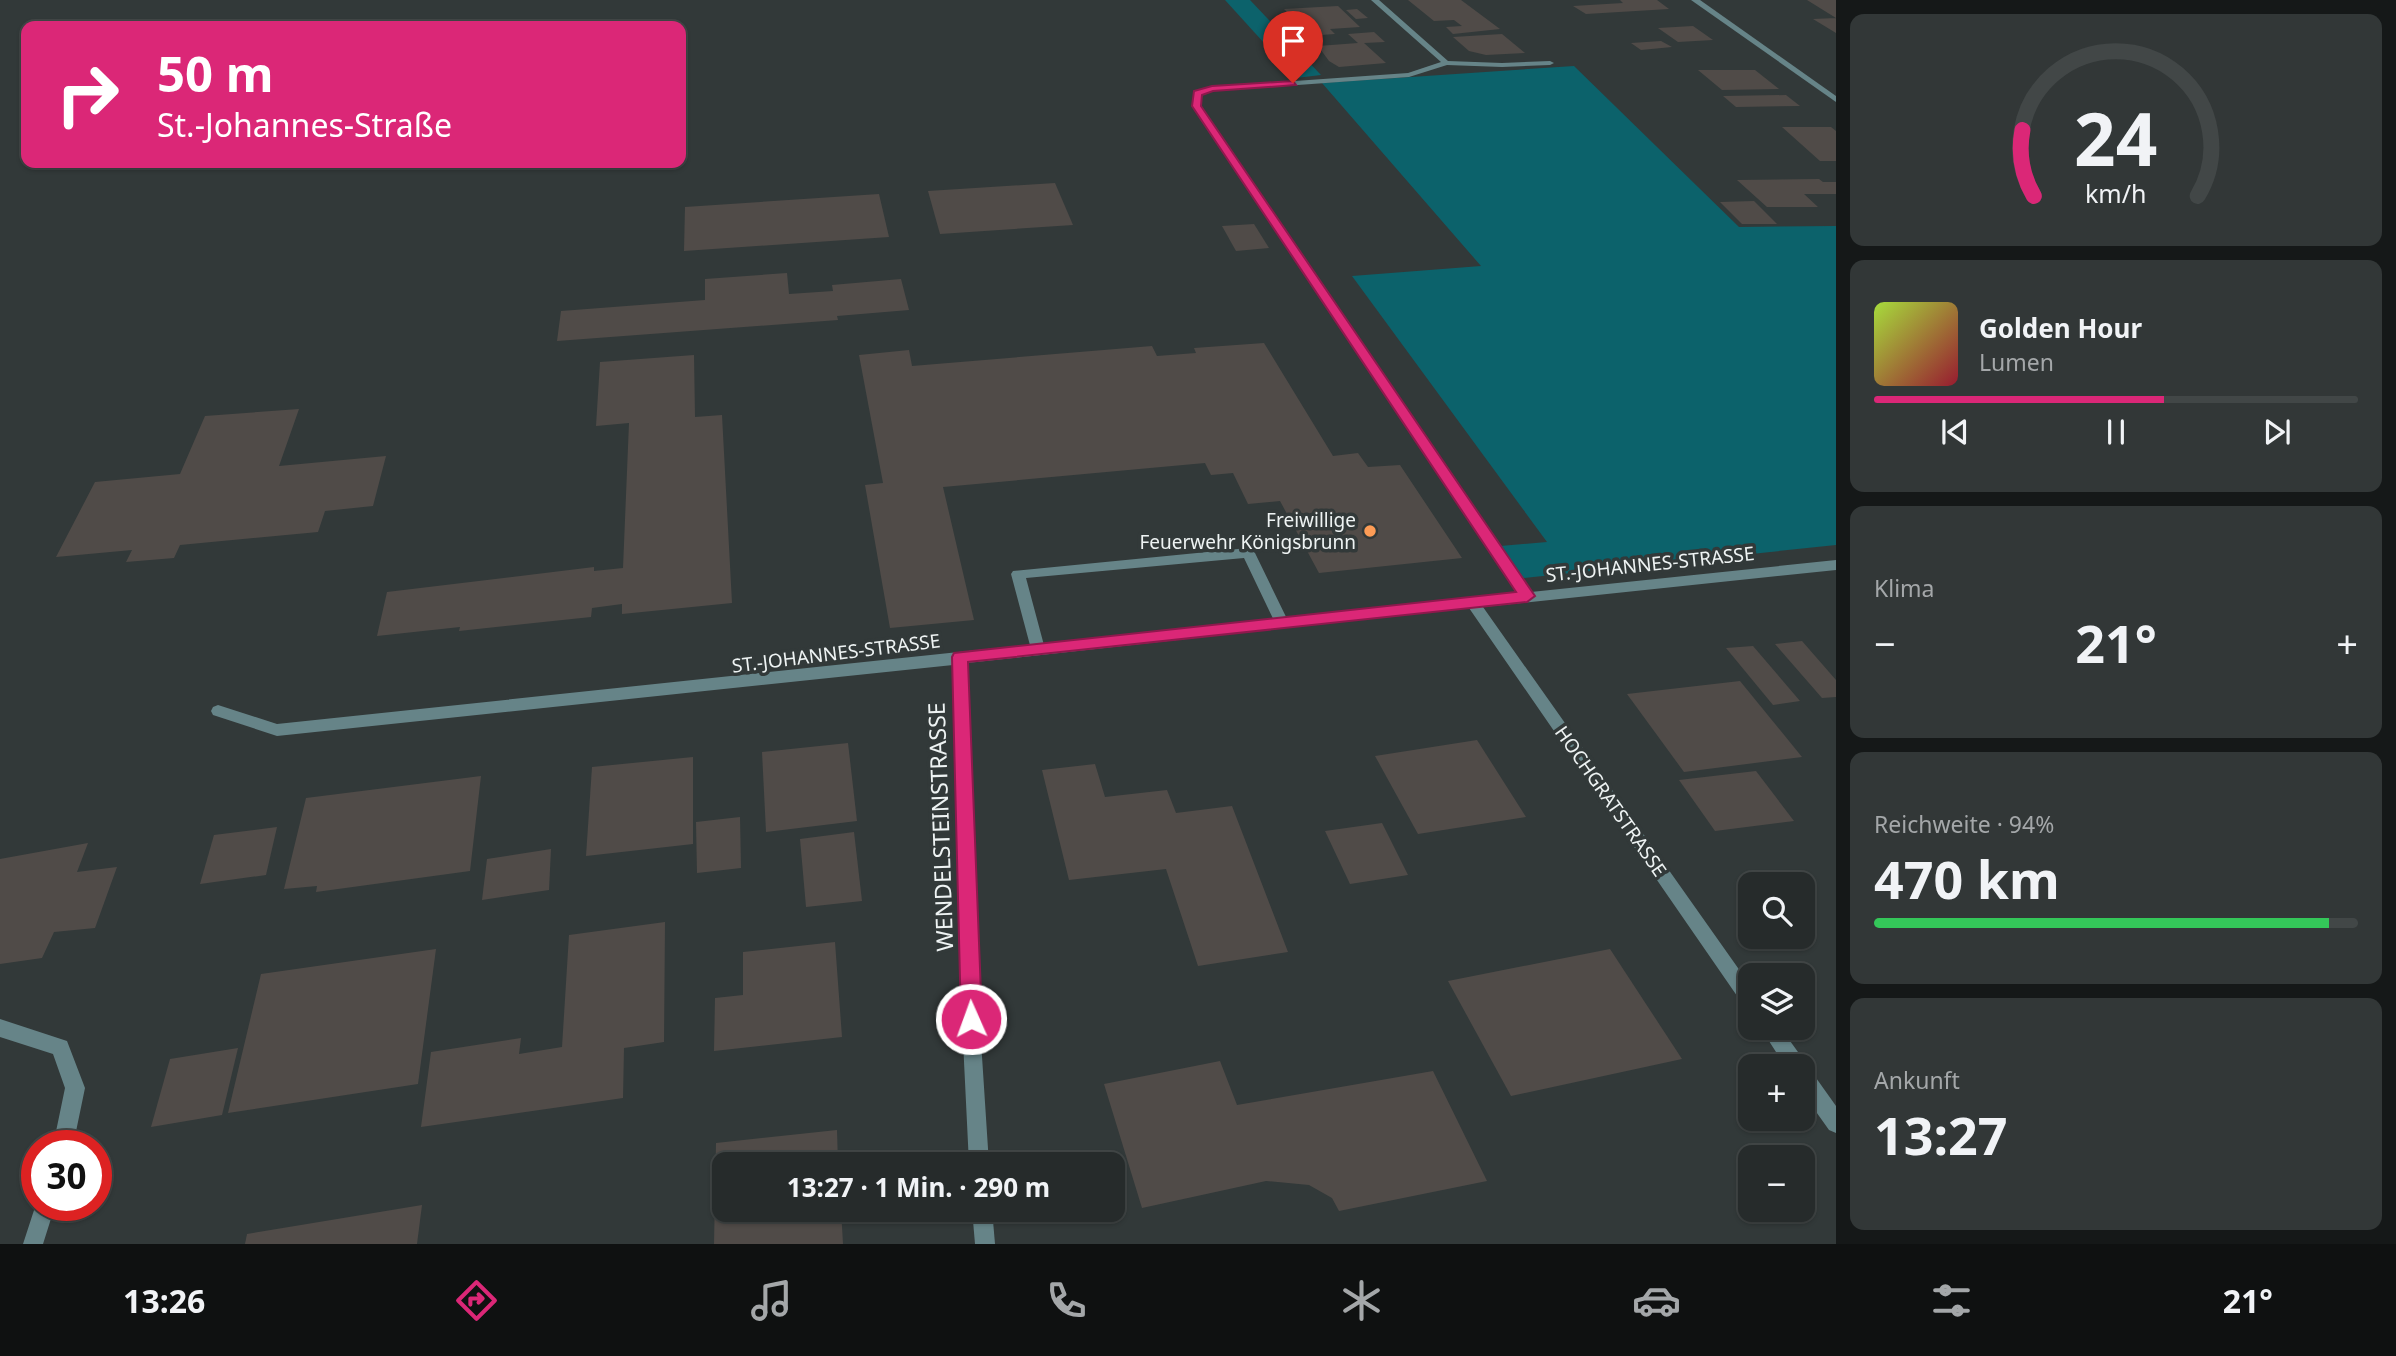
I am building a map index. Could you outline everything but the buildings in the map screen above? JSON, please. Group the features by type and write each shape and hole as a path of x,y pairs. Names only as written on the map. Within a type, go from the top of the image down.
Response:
{"street":[{"path":"1375,0 1446,63"},
{"path":"1695,0 1836,100"},
{"path":"1527,596 1196,106 1197,93 1212,89 1409,75 1446,63 1550,63"},
{"path":"1038,649 1018,575 1248,554 1282,623"},
{"name":"ST.-JOHANNES-STRASSE","path":"218,711 277,730 713,687 960,657 1836,565"},
{"name":"HOCHGRATSTRASSE","path":"1473,603 1738,983"},
{"name":"WENDELSTEINSTRASSE","path":"960,657 978,1152"},
{"path":"0,1028 60,1047 75,1088 66,1130"},
{"path":"1815,1093 1836,1123"},
{"path":"33,1244 40,1221"},
{"path":"983,1222 985,1244"}],"shaded area":[{"path":"1225,0 1250,0 1321,75 1296,78"},
{"path":"1574,66 1739,227 1836,226 1836,545 1523,578 1500,546 1547,542 1352,276 1481,266 1322,83"}],"place":[{"name":"Freiwillige Feuerwehr Königsbrunn","path":"1370,531"}],"route":[{"path":"971,1019 960,657 1527,596 1196,106 1197,93 1212,89 1293,83"}]}
